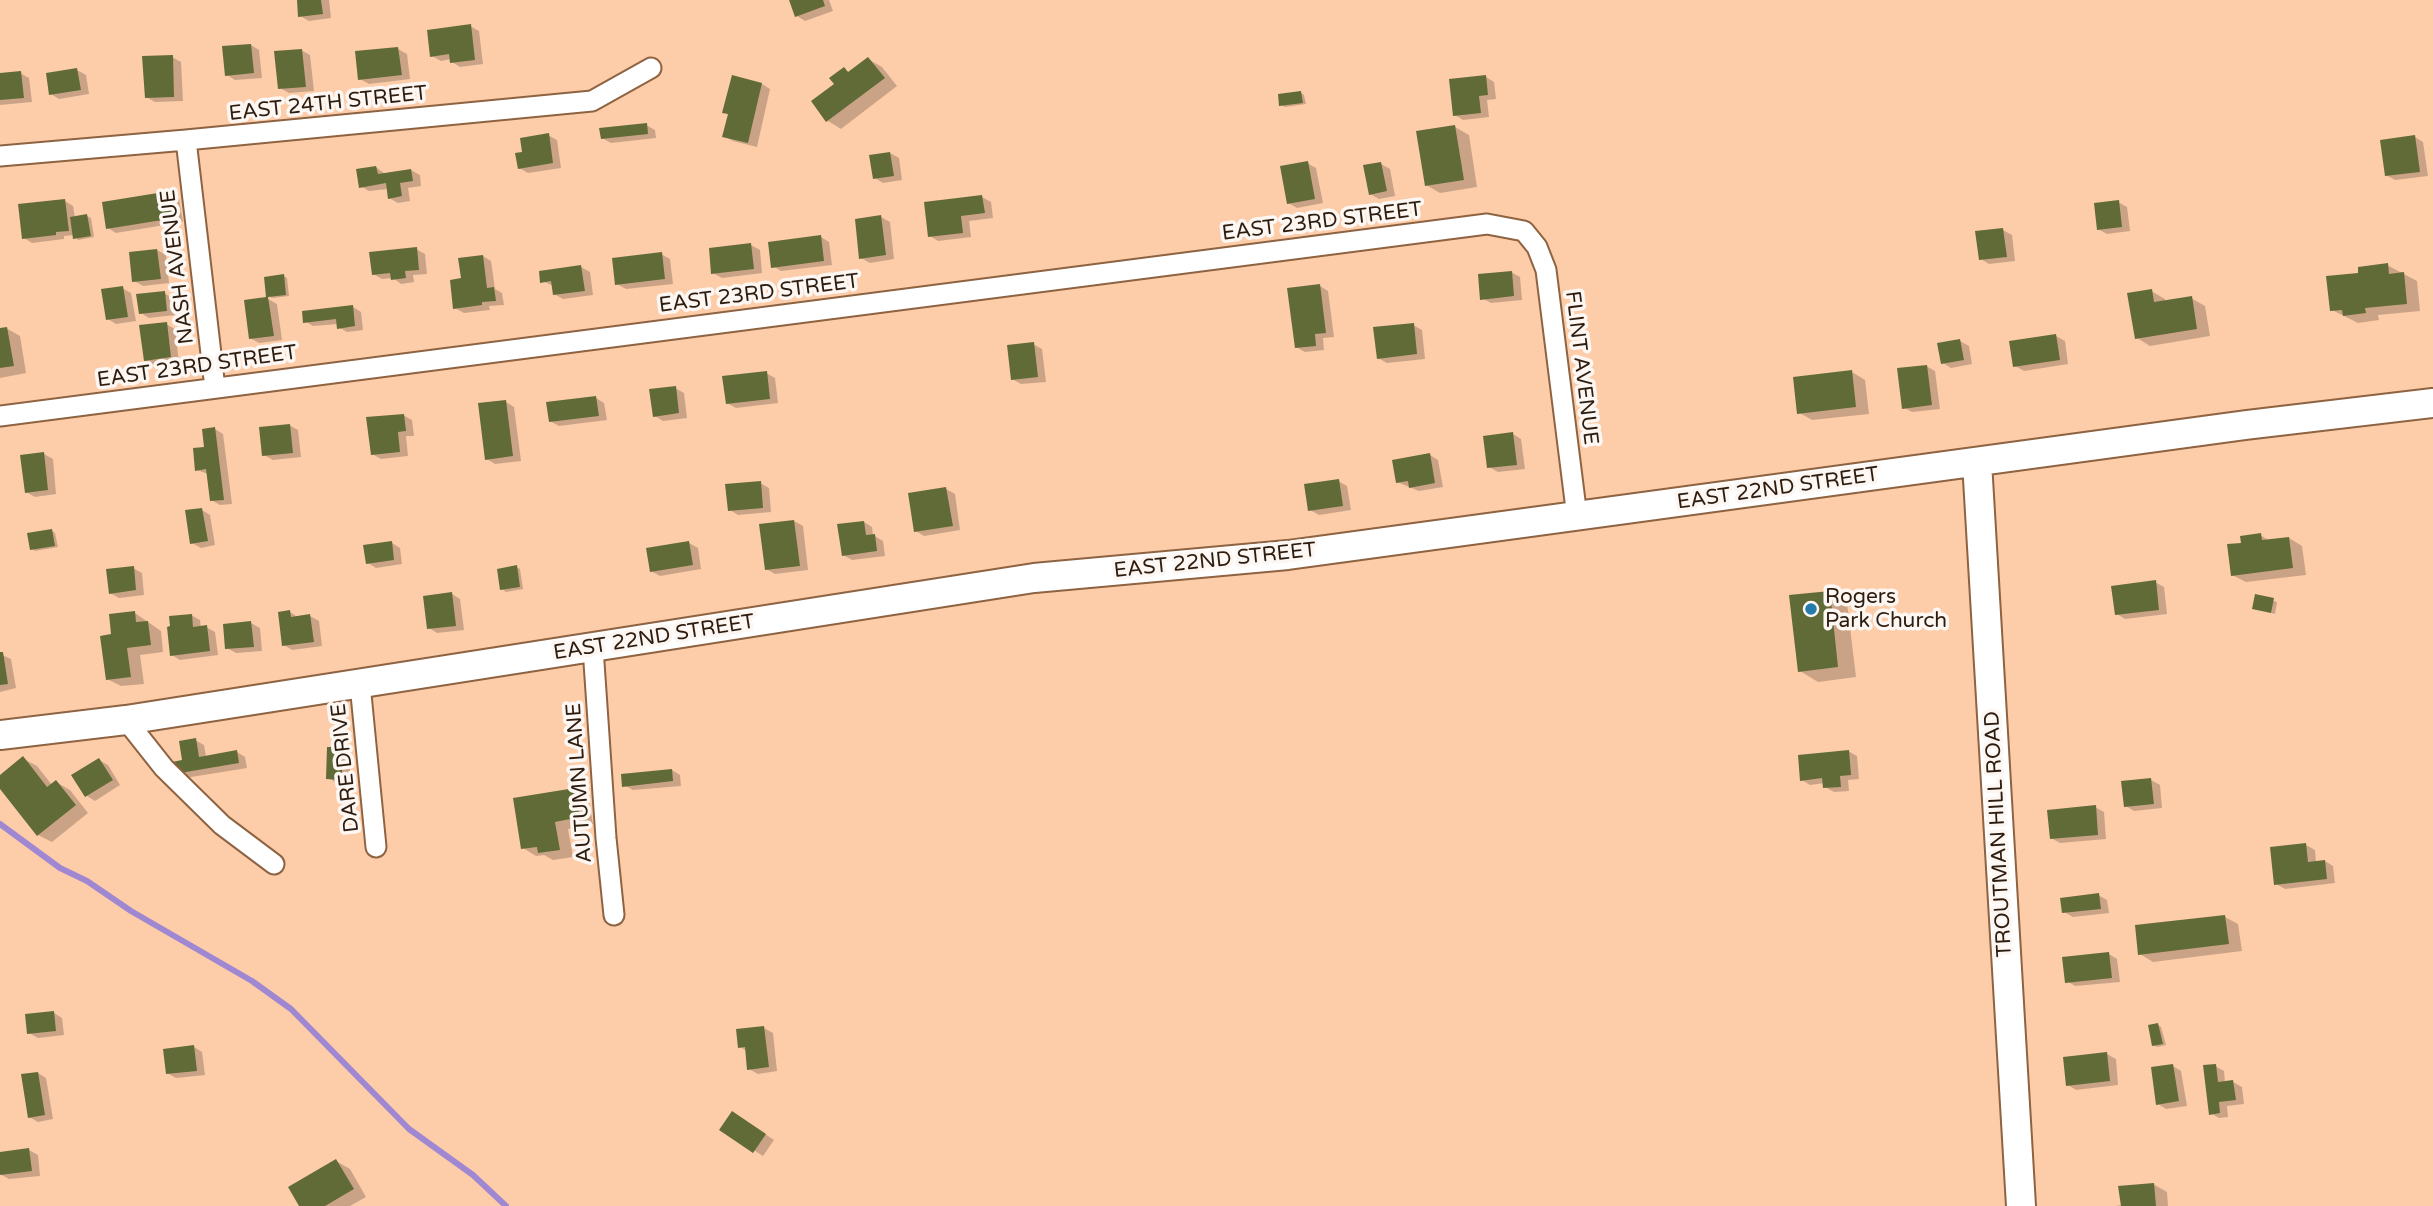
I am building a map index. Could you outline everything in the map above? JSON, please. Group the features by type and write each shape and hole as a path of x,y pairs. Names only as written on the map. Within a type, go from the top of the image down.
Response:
{"street":[{"name":"EAST 24TH STREET","path":"0,156 592,101 651,68"},
{"name":"NASH AVENUE","path":"186,140 215,387"},
{"name":"EAST 23RD STREET","path":"0,416 1473,226 1487,225 1524,231"},
{"name":"FLINT AVENUE","path":"1524,231 1537,247 1546,271 1577,516"},
{"name":"EAST 22ND STREET","path":"0,735 126,720 1034,578 1287,555 2246,425 2433,404"},
{"name":"TROUTMAN HILL ROAD","path":"1978,462 2021,1206"},
{"name":"AUTUMN LANE","path":"593,648 614,915"},
{"name":"DARE DRIVE","path":"360,684 376,846"},
{"path":"126,720 164,768 222,825 274,864"}],"building":[{"path":"297,0 321,0 323,14 298,17"},
{"path":"789,0 823,0 825,6 795,17"},
{"path":"471,24 475,60 450,63 449,54 430,57 427,30"},
{"path":"251,44 254,73 225,76 222,46"},
{"path":"398,47 402,75 358,80 355,51"},
{"path":"302,49 306,87 278,89 274,51"},
{"path":"173,55 174,97 145,98 142,56"},
{"path":"868,57 885,78 826,122 811,101 834,84 829,78 844,67 848,72"},
{"path":"77,68 81,90 49,95 46,73"},
{"path":"21,71 24,98 0,100 0,73"},
{"path":"732,75 762,83 748,143 722,137 728,114 722,113"},
{"path":"1486,75 1488,95 1479,96 1481,113 1453,116 1449,79"},
{"path":"1301,91 1303,103 1279,106 1278,94"},
{"path":"647,123 648,134 601,139 599,128"},
{"path":"1455,125 1464,180 1425,186 1416,131"},
{"path":"549,133 553,163 518,169 515,153 522,152 520,138"},
{"path":"2415,135 2420,172 2385,176 2380,140"},
{"path":"890,152 894,176 873,179 869,155"},
{"path":"1308,161 1315,199 1287,204 1280,166"},
{"path":"1381,162 1387,191 1369,195 1363,165"},
{"path":"376,166 378,174 411,169 413,181 400,183 402,196 388,199 386,183 359,188 356,169"},
{"path":"170,191 175,218 106,229 102,202"},
{"path":"982,195 985,213 961,216 963,233 928,237 924,202"},
{"path":"65,199 69,231 22,239 18,204"},
{"path":"2119,200 2122,227 2097,230 2094,203"},
{"path":"87,214 91,236 73,239 70,217"},
{"path":"881,215 886,255 859,259 855,219"},
{"path":"2003,228 2007,257 1979,260 1975,231"},
{"path":"821,235 824,261 771,268 768,242"},
{"path":"751,243 754,269 711,274 709,248"},
{"path":"417,247 419,270 405,271 406,278 391,280 390,273 372,275 369,252"},
{"path":"157,249 161,279 132,282 129,252"},
{"path":"662,252 665,279 615,285 612,258"},
{"path":"483,255 487,288 494,287 496,301 453,309 450,280 461,278 458,258"},
{"path":"2388,263 2389,274 2404,272 2407,304 2365,308 2366,313 2343,316 2342,310 2330,311 2326,276 2358,273 2358,267"},
{"path":"581,265 585,291 553,295 551,281 540,283 539,271"},
{"path":"1512,271 1514,296 1480,300 1478,274"},
{"path":"284,274 286,295 268,297 274,336 249,339 244,300 266,297 264,277"},
{"path":"1320,284 1326,333 1315,334 1316,346 1295,348 1287,288"},
{"path":"123,286 128,317 106,320 101,289"},
{"path":"2152,289 2154,302 2192,296 2197,329 2135,339 2127,293"},
{"path":"165,291 167,311 139,314 136,294"},
{"path":"353,305 355,326 337,329 336,319 303,323 302,311"},
{"path":"167,322 171,357 144,361 139,325"},
{"path":"1414,323 1417,354 1377,359 1373,327"},
{"path":"7,327 14,366 0,368 0,328"},
{"path":"2056,334 2060,360 2013,367 2009,341"},
{"path":"1960,339 1964,360 1941,364 1937,343"},
{"path":"1034,342 1038,377 1011,380 1007,345"},
{"path":"1927,365 1932,405 1902,409 1897,368"},
{"path":"1852,370 1856,407 1797,414 1793,377"},
{"path":"767,371 770,399 726,404 722,376"},
{"path":"676,386 679,413 653,417 649,389"},
{"path":"596,396 599,416 549,422 546,402"},
{"path":"506,400 513,456 485,460 478,403"},
{"path":"404,414 406,431 398,432 400,452 371,455 366,417"},
{"path":"290,424 293,453 262,456 259,427"},
{"path":"215,427 224,500 210,501 206,469 195,471 193,448 204,447 202,429"},
{"path":"1513,432 1517,465 1487,468 1483,436"},
{"path":"44,452 48,490 25,493 20,455"},
{"path":"1430,453 1435,483 1409,488 1408,481 1396,483 1392,460"},
{"path":"1339,479 1343,506 1308,511 1304,484"},
{"path":"761,481 763,508 728,511 725,484"},
{"path":"946,487 953,526 914,532 908,493"},
{"path":"202,508 208,541 190,544 185,510"},
{"path":"794,520 800,566 765,570 759,524"},
{"path":"864,521 866,535 875,534 877,551 842,556 837,524"},
{"path":"52,529 55,546 30,550 27,533"},
{"path":"2261,533 2262,540 2289,537 2293,568 2231,576 2227,544 2241,543 2240,536"},
{"path":"392,541 394,560 366,564 363,545"},
{"path":"689,541 693,565 650,572 646,548"},
{"path":"517,565 520,587 500,590 497,569"},
{"path":"134,566 136,590 109,594 106,569"},
{"path":"2156,580 2159,610 2115,615 2111,586"},
{"path":"1830,591 1838,667 1798,672 1789,595"},
{"path":"452,592 456,626 427,629 423,596"},
{"path":"2255,594 2274,598 2271,613 2252,609"},
{"path":"290,610 291,617 310,614 314,642 282,646 278,612"},
{"path":"135,611 136,622 148,621 151,645 127,648 131,677 106,680 100,636 111,634 109,614"},
{"path":"192,614 193,627 207,625 210,651 170,656 167,627 170,626 169,616"},
{"path":"251,621 254,647 225,649 223,624"},
{"path":"0,652 3,652 8,684 0,685"},
{"path":"196,738 199,757 237,750 239,763 174,774 172,762 182,760 179,741"},
{"path":"327,747 342,747 342,780 326,779"},
{"path":"1849,750 1851,775 1840,776 1841,787 1823,788 1822,778 1800,781 1798,755"},
{"path":"23,756 47,787 56,780 76,805 37,836 0,789 0,775"},
{"path":"99,758 113,780 85,797 71,775"},
{"path":"672,769 673,781 622,787 621,774"},
{"path":"2151,778 2154,804 2124,807 2121,781"},
{"path":"575,788 580,817 555,822 560,850 538,853 537,847 521,849 513,798"},
{"path":"2096,805 2098,835 2050,839 2047,810"},
{"path":"2306,843 2308,862 2325,860 2327,879 2274,885 2270,847"},
{"path":"2099,893 2101,909 2062,913 2060,898"},
{"path":"2225,915 2229,944 2138,955 2135,925"},
{"path":"2109,952 2112,978 2065,983 2062,957"},
{"path":"54,1011 56,1031 27,1034 25,1014"},
{"path":"2158,1023 2163,1044 2152,1046 2148,1025"},
{"path":"764,1026 769,1067 747,1070 745,1047 738,1048 736,1029"},
{"path":"194,1045 197,1071 166,1074 163,1049"},
{"path":"2107,1052 2110,1081 2066,1086 2063,1057"},
{"path":"2173,1064 2179,1101 2156,1105 2151,1067"},
{"path":"2216,1064 2218,1082 2233,1080 2236,1100 2219,1102 2220,1113 2209,1115 2203,1065"},
{"path":"38,1072 45,1115 28,1118 21,1074"},
{"path":"732,1111 766,1134 753,1153 719,1130"},
{"path":"29,1148 32,1171 0,1175 0,1152"},
{"path":"336,1159 354,1189 325,1206 299,1206 288,1187"},
{"path":"2154,1183 2156,1206 2121,1206 2118,1186"}],"waterway":[{"path":"0,824 60,868 87,881 131,911 252,981 291,1009 409,1129 473,1175 506,1206"}],"place":[{"name":"Rogers Park Church","path":"1811,609"}]}
